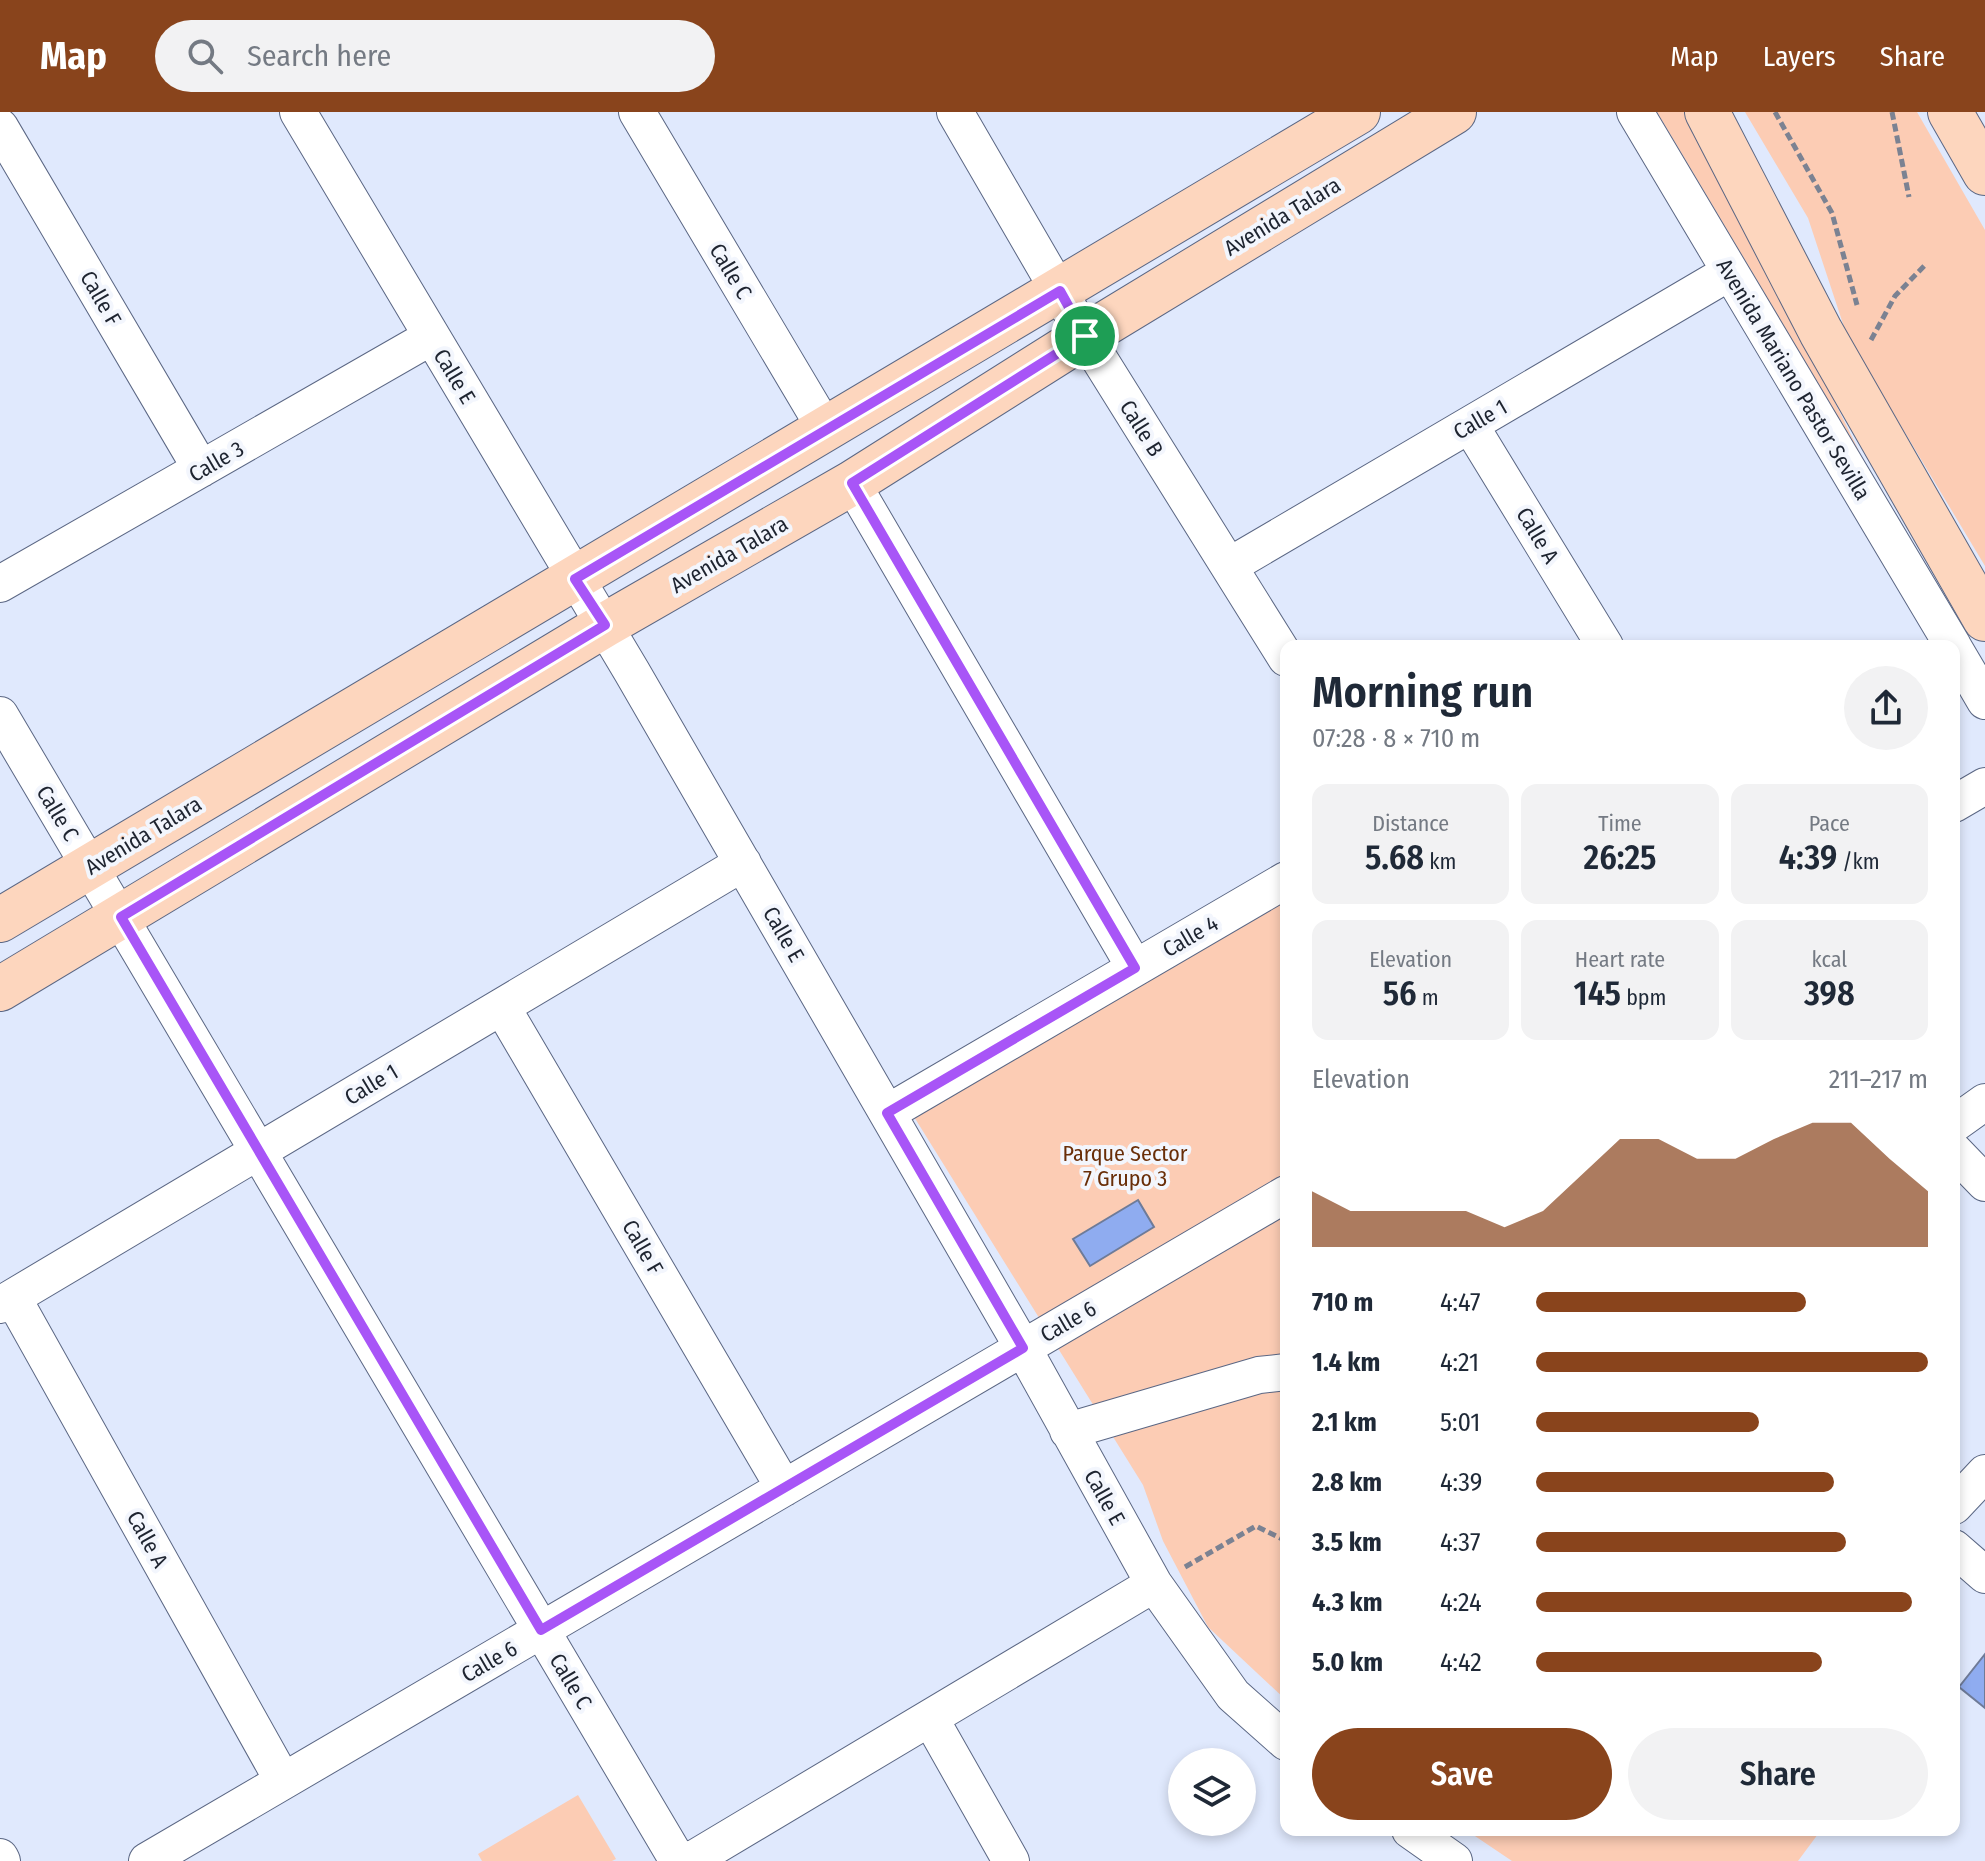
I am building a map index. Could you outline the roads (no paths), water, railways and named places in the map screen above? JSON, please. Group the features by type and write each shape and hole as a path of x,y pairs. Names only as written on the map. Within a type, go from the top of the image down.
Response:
{"street":[{"name":"Calle E","path":"298,112 605,625 1023,1348 1154,1584 1233,1695 1280,1737"},
{"name":"Calle C","path":"637,112 826,430"},
{"name":"Calle B","path":"955,112 1085,336 1280,648"},
{"name":"Avenida Talara","path":"0,920 1358,112"},
{"name":"Avenida Talara","path":"0,989 605,625 852,483 1085,336 1454,112"},
{"name":"Avenida Mariano Pastor Sevilla","path":"1635,112 1949,640"},
{"name":"Avenida Mariano Pastor Sevilla","path":"1707,112 1821,332 1985,619"},
{"path":"1950,112 1985,173"},
{"name":"Calle F","path":"0,127 201,469"},
{"name":"Calle 1","path":"1229,566 1730,272"},
{"name":"Calle 3","path":"0,584 431,337"},
{"name":"Calle A","path":"1470,425 1601,640"},
{"path":"852,483 1135,968"},
{"name":"Avenida Mariano Pastor Sevilla","path":"1960,659 1985,701"},
{"name":"Calle C","path":"0,715 678,1861"},
{"path":"1960,801 1985,786"},
{"name":"Calle 1","path":"6,1302 743,863"},
{"name":"Calle 4","path":"887,1113 1280,883"},
{"name":"Calle F","path":"502,1007 784,1488"},
{"path":"1960,1120 1985,1102"},
{"path":"1960,1157 1985,1183"},
{"name":"Calle 6","path":"147,1861 1280,1198"},
{"name":"Calle A","path":"6,1302 283,1781"},
{"path":"1068,1431 1259,1375 1280,1373"},
{"path":"1960,1500 1985,1473"},
{"path":"1960,1553 1985,1575"},
{"path":"690,1861 1154,1584"},
{"path":"930,1718 1011,1861"},
{"path":"1419,1836 1454,1861"}],"park label":[{"name":"Parque Sector 7 Grupo 3","path":"1125,1166"}]}
